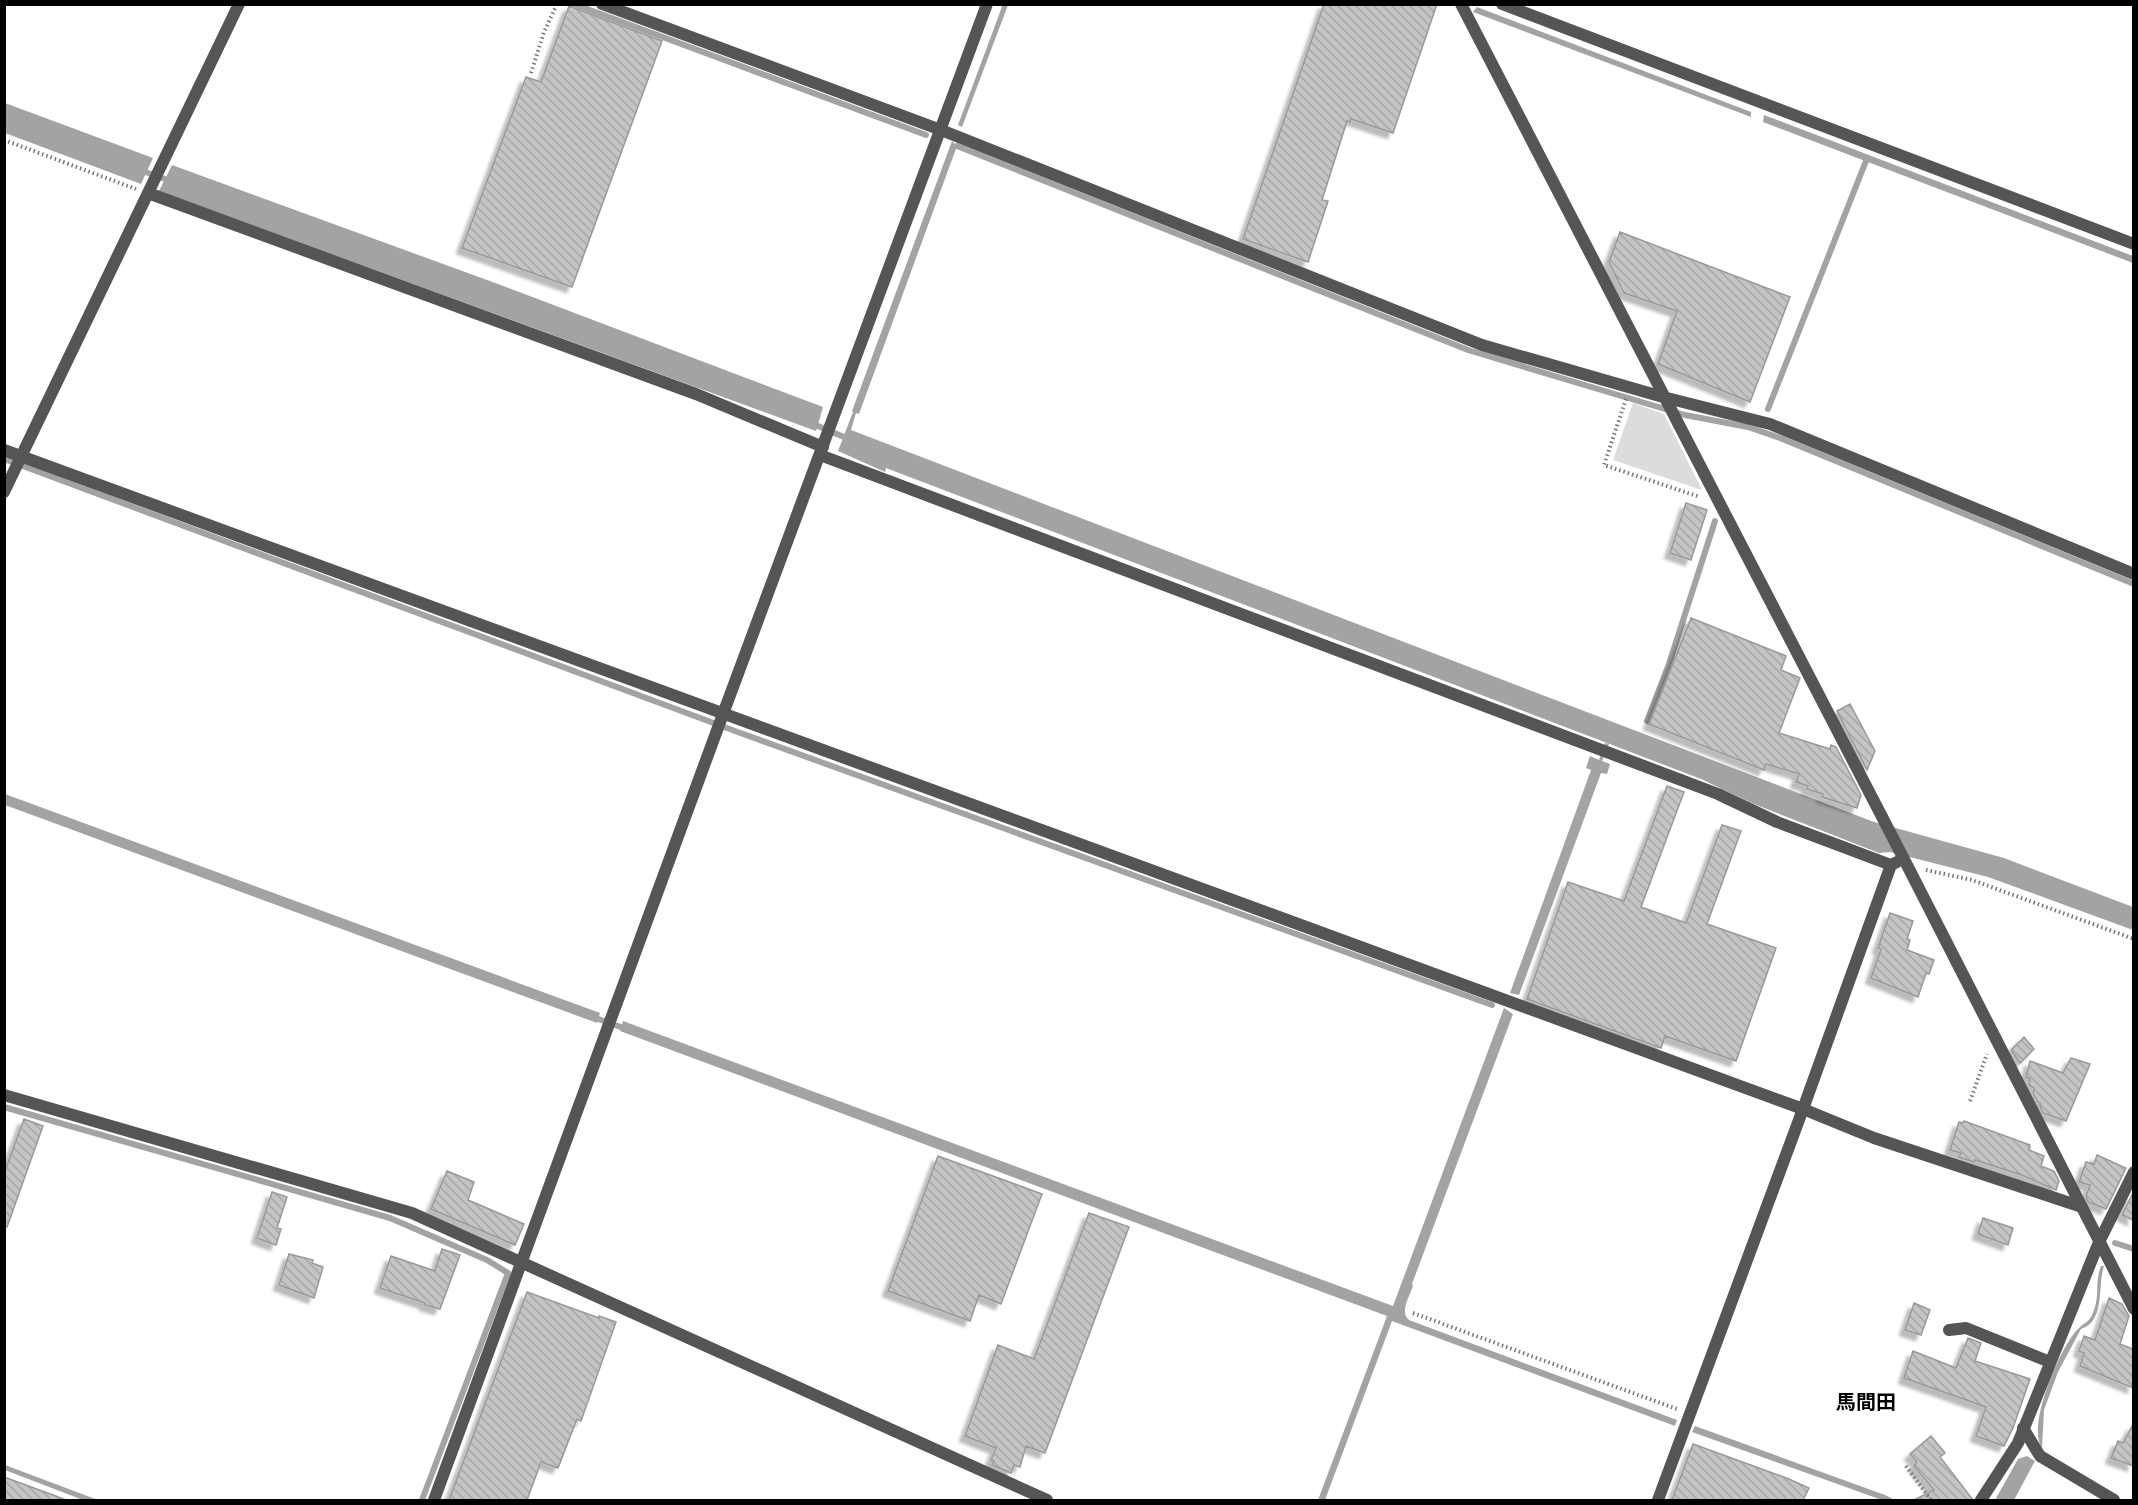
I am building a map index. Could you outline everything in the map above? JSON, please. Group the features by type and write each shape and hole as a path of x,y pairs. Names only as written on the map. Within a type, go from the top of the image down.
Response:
{"street":[{"path":"4,492 239,4"},
{"path":"602,4 941,130 1482,345 1663,397 1770,424 2133,574"},
{"path":"434,1500 987,4"},
{"path":"1461,4 1885,822 2133,1309"},
{"path":"1502,4 2133,244"},
{"path":"148,193 696,394 822,448 1718,794 1777,822 1891,865 1905,861"},
{"path":"4,450 1803,1109 1874,1138 2082,1207"},
{"path":"1658,1500 1891,865"},
{"path":"4,1095 412,1213 1047,1500"},
{"path":"1981,1500 2018,1443 2099,1242 2133,1172"},
{"path":"1949,1330 1966,1328 2050,1362"},
{"path":"2023,1428 2040,1456 2114,1500"}],"path":[{"path":"531,73 544,32 557,4"},
{"path":"4,140 148,193"},
{"path":"1630,387 1604,465 1719,504"},
{"path":"1905,861 1972,880 2133,939"},
{"path":"1970,1101 1994,1035"},
{"path":"1413,1313 1690,1414"},
{"path":"1906,1466 1931,1500"}],"shaded area":[{"path":"1003,4 1008,5 962,127 958,125"},
{"path":"1477,7 1751,112 1751,117 1473,12"},
{"path":"5,103 153,158 141,184 5,133"},
{"path":"1764,115 2133,256 2133,263 1763,122"},
{"path":"952,141 957,146 859,414 856,413 851,430 1874,822 2004,858 2133,907 2133,930 1988,877 1890,852 1879,853 1754,804 1701,779 886,468 885,472 838,451"},
{"path":"172,165 498,284 823,407 816,431 159,191"},
{"path":"1633,403 1664,414 1702,490 1613,460"},
{"path":"1605,743 1609,744 1602,761 1610,764 1607,774 1601,773 1519,995 1510,993 1591,770 1586,768 1590,756 1599,760"},
{"path":"5,794 600,1013 597,1023 5,805"},
{"path":"1504,1008 1513,1014 1412,1284 1405,1308 1406,1316 1409,1320 1677,1420 1675,1426 1392,1321 1325,1500 1318,1500 1387,1316 620,1031 623,1021 1393,1306"},
{"path":"2101,1266 2104,1266 2097,1311 2089,1325 2081,1329 2058,1372 2044,1410 2042,1448 2038,1437 2038,1423 2048,1386 2063,1351 2079,1328 2092,1315"},
{"path":"1695,1426 1895,1500 1882,1500 1692,1432"},
{"path":"2027,1456 2035,1461 2014,1500 1995,1500 2018,1459"},
{"path":"4,1465 98,1500 83,1500 5,1470"}],"building":[{"path":"1324,4 1437,4 1393,133 1351,119 1350,122 1347,121 1322,200 1328,201 1308,262 1243,239"},
{"path":"569,6 662,41 572,287 462,248 526,77 541,82"},
{"path":"1620,232 1790,297 1750,402 1658,364 1677,311 1624,293 1609,262"},
{"path":"1686,503 1707,510 1691,560 1670,553"},
{"path":"1691,618 1786,656 1781,670 1800,678 1779,733 1830,749 1831,745 1836,747 1861,795 1857,808 1822,797 1823,794 1807,789 1808,786 1796,782 1799,774 1766,764 1764,770 1649,724"},
{"path":"1850,704 1875,751 1867,770 1837,711"},
{"path":"1667,786 1684,792 1641,907 1686,923 1722,825 1741,831 1707,924 1776,948 1736,1061 1665,1036 1661,1048 1527,999 1568,882 1624,901"},
{"path":"1890,913 1913,921 1907,939 1910,940 1907,950 1934,960 1929,974 1926,973 1918,997 1871,978"},
{"path":"2024,1037 2034,1049 2020,1063 2011,1050"},
{"path":"2071,1058 2090,1064 2066,1121 2043,1113 2033,1093 2034,1088 2029,1085 2030,1079 2026,1077 2030,1061 2063,1073"},
{"path":"24,1119 43,1126 7,1227 4,1226 4,1174"},
{"path":"1964,1121 2030,1145 2029,1150 2044,1156 2041,1166 2054,1171 2059,1181 2056,1190 2022,1175 1959,1157 1961,1153 1950,1150 1959,1122"},
{"path":"2097,1155 2126,1168 2106,1209 2088,1202 2086,1196 2090,1185 2079,1182 2086,1162 2094,1164"},
{"path":"938,1156 1042,1194 1001,1304 979,1295 970,1321 888,1291"},
{"path":"447,1171 474,1182 468,1200 524,1224 515,1245 431,1209"},
{"path":"272,1192 287,1197 277,1228 281,1229 276,1245 257,1238"},
{"path":"2133,1196 2133,1220 2122,1215"},
{"path":"1089,1213 1129,1227 1045,1453 1026,1446 1020,1467 1014,1465 1011,1473 992,1465 994,1461 991,1460 996,1448 965,1436 998,1345 1034,1359"},
{"path":"1983,1218 2013,1228 2008,1245 1978,1234"},
{"path":"442,1249 460,1255 440,1309 380,1288 391,1256 435,1271"},
{"path":"289,1254 313,1260 312,1263 323,1267 314,1298 279,1285"},
{"path":"527,1292 616,1322 581,1421 577,1419 558,1468 541,1462 527,1500 449,1500"},
{"path":"2109,1298 2122,1304 2129,1316 2120,1344 2133,1349 2133,1388 2080,1366 2084,1353 2079,1351 2084,1336 2095,1340"},
{"path":"1914,1303 1930,1310 1921,1335 1905,1330"},
{"path":"1968,1338 1981,1343 1975,1361 2030,1379 2013,1428 2004,1446 1976,1436 1986,1407 1904,1378 1913,1351 1956,1368"},
{"path":"2133,1424 2133,1466 2111,1458 2118,1441 2123,1443"},
{"path":"1931,1436 1945,1453 1940,1457 1973,1500 1914,1500 1934,1490 1914,1466 1917,1462 1910,1454"},
{"path":"1693,1444 1809,1488 1803,1500 1672,1500"},
{"path":"4,1477 64,1499 64,1500 4,1500"}],"waterway":[{"path":"574,4 926,135"},
{"path":"957,146 1468,350 1685,415 1748,427 1780,438 2134,584"},
{"path":"1768,409 1866,161"},
{"path":"140,170 173,182"},
{"path":"811,423 851,440"},
{"path":"4,459 735,731 1492,1005"},
{"path":"1647,721 1669,664 1715,521"},
{"path":"590,1016 629,1030"},
{"path":"4,1107 390,1218 487,1260 508,1273 422,1500"},
{"path":"2115,1243 2134,1249"}],"district":[{"name":"馬間田","path":"1866,1401"}]}
